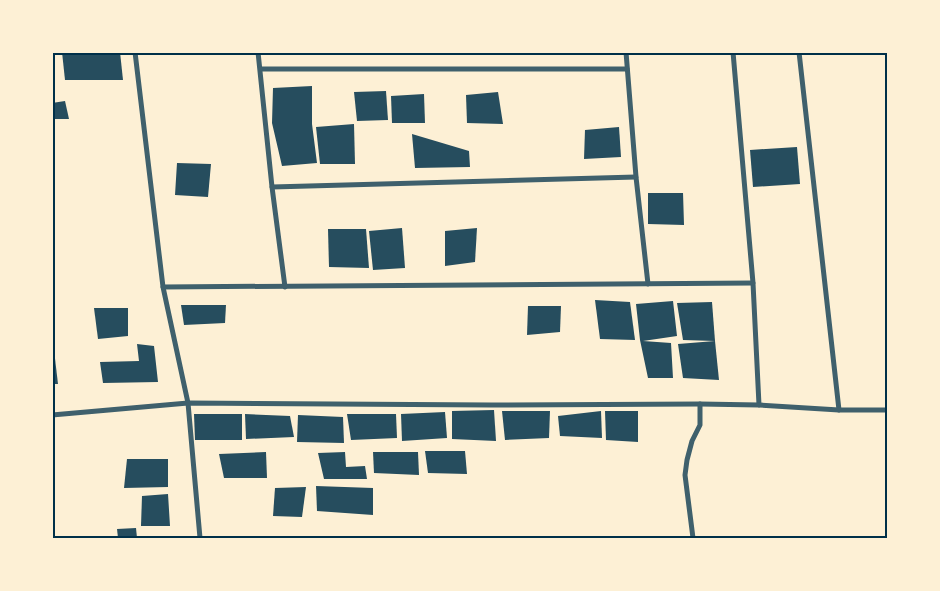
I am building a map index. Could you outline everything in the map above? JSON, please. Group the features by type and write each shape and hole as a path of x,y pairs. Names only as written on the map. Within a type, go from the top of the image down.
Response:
{"street":[{"path":"135,52 163,287 188,403 200,538"},
{"path":"258,52 272,187 286,287"},
{"path":"626,52 636,177 648,284"},
{"path":"733,52 753,283 759,404"},
{"path":"799,52 839,410"},
{"path":"260,69 627,69"},
{"path":"272,187 636,177"},
{"path":"163,287 753,283"},
{"path":"52,415 188,403 759,404 839,410 888,410"},
{"path":"693,538 685,475 692,441 700,425 700,404"}],"building":[{"path":"62,52 120,52 123,80 65,80"},
{"path":"312,86 312,124 317,163 282,166 272,123 273,88"},
{"path":"386,91 388,120 357,121 354,92"},
{"path":"498,92 503,124 467,123 466,95"},
{"path":"424,94 425,123 392,123 391,96"},
{"path":"65,101 69,119 52,119 52,103"},
{"path":"354,124 355,164 320,164 316,127"},
{"path":"619,127 621,157 584,159 585,130"},
{"path":"412,134 469,151 470,167 415,168"},
{"path":"797,147 800,184 753,187 750,150"},
{"path":"177,163 211,164 208,197 175,195"},
{"path":"648,193 683,193 684,225 648,224"},
{"path":"402,228 405,268 373,270 369,231"},
{"path":"477,228 475,262 445,266 445,231"},
{"path":"328,229 366,229 369,268 329,267"},
{"path":"595,300 630,302 635,340 600,339"},
{"path":"673,301 677,336 643,341 671,343 673,378 648,378 640,340 636,304"},
{"path":"712,302 715,341 683,340 677,303"},
{"path":"181,305 226,305 225,323 184,325"},
{"path":"528,306 561,306 560,332 527,335"},
{"path":"94,308 128,308 128,336 98,339"},
{"path":"715,341 719,380 683,378 678,344"},
{"path":"137,344 154,346 158,382 103,383 100,362 139,361"},
{"path":"52,350 54,350 58,384 52,384"},
{"path":"494,410 496,441 452,439 452,411"},
{"path":"502,411 550,411 549,438 505,440"},
{"path":"601,411 602,438 560,436 558,416"},
{"path":"605,411 638,411 638,442 606,440"},
{"path":"445,412 447,438 402,441 401,414"},
{"path":"194,414 242,414 242,440 195,440"},
{"path":"245,414 290,416 294,437 246,439"},
{"path":"347,414 396,414 397,438 351,440"},
{"path":"298,415 343,417 344,443 297,442"},
{"path":"425,451 465,451 467,474 428,473"},
{"path":"266,452 267,478 224,478 219,454"},
{"path":"345,452 346,467 365,466 367,479 324,479 318,453"},
{"path":"373,452 418,452 419,475 374,473"},
{"path":"127,459 168,459 168,487 124,488"},
{"path":"316,486 373,488 373,515 317,511"},
{"path":"306,487 302,517 273,516 275,488"},
{"path":"168,494 170,526 141,526 142,496"},
{"path":"136,528 137,538 118,538 117,529"}]}
